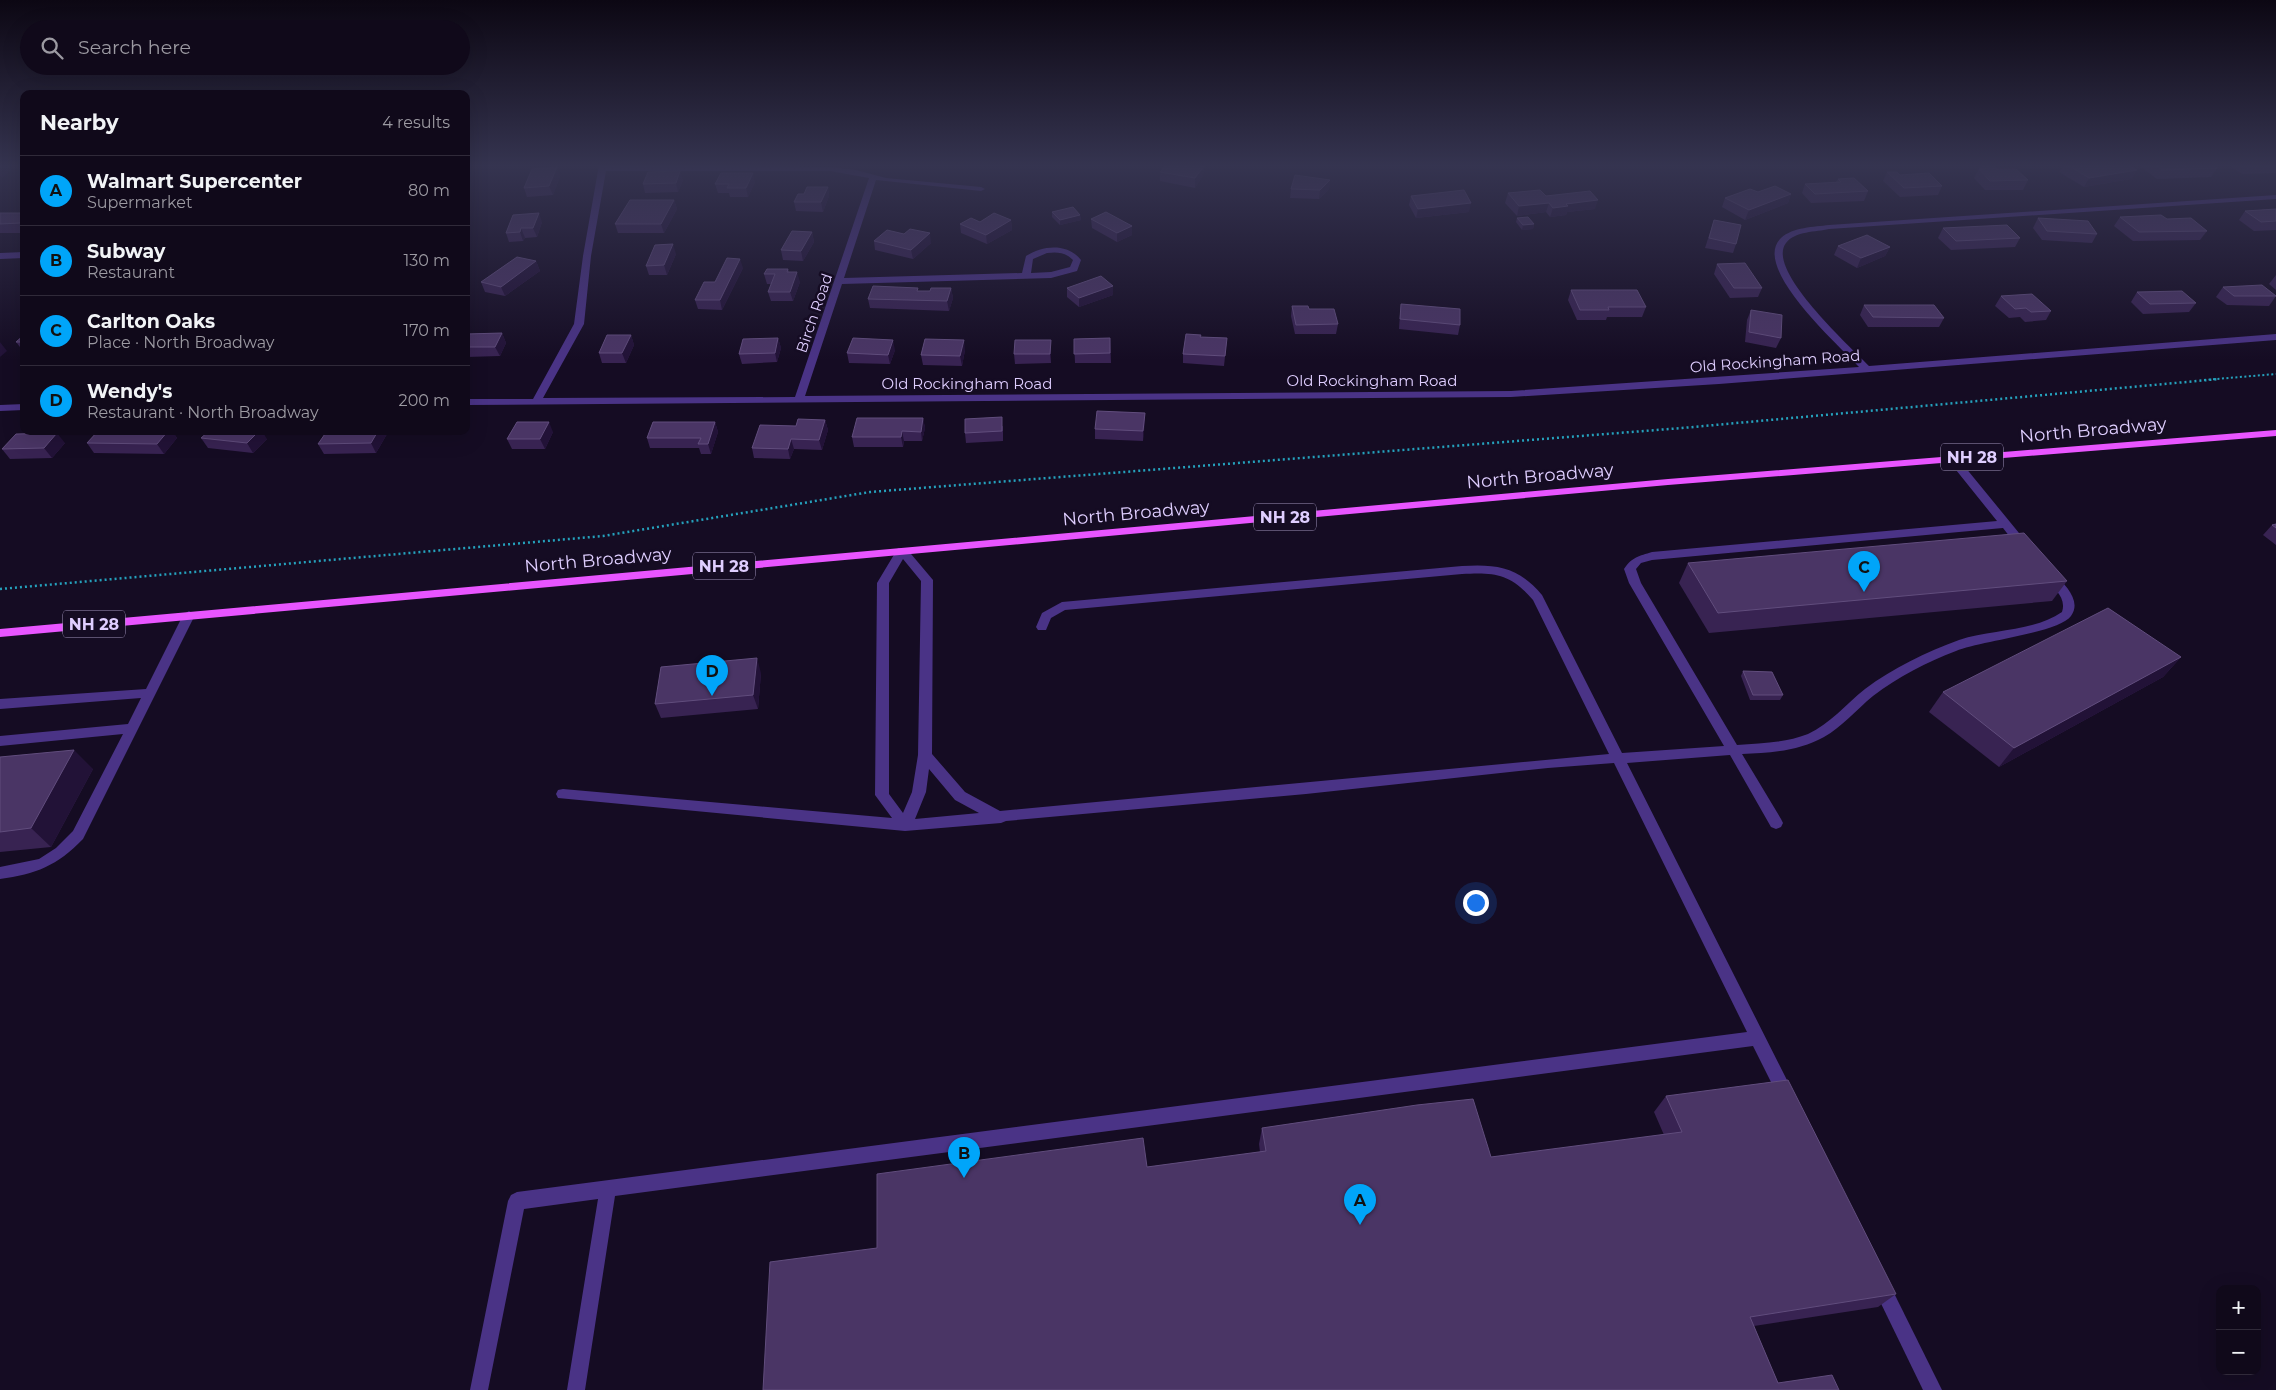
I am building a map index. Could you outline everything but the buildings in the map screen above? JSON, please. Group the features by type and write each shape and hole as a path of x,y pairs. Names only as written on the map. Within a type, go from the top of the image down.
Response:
{"main road":[{"name":"North Broadway","path":"0,632 1952,458 2276,433"}],"street":[{"path":"536,402 561,360 578,324 593,230"},
{"name":"Birch Road","path":"799,399 856,230"},
{"path":"1814,230 1798,233 1787,238 1779,246 1777,254 1778,263 1787,280 1804,302 1866,370"},
{"path":"839,281 1026,276 1068,272 1074,269 1077,260 1069,252 1062,250 1039,252 1029,258 1026,276"},
{"path":"0,256 20,255"},
{"name":"Old Rockingham Road","path":"470,402 1511,394 1866,370 2276,337"},
{"path":"0,408 20,407"},
{"path":"1952,458 2030,553"},
{"path":"1776,823 1635,583 1630,569 1637,560 1652,556 2005,524"},
{"path":"902,551 927,580 925,755 919,792 905,825 882,796 883,583 902,551"},
{"path":"563,794 905,825 1001,818 1548,763 1734,751 1792,744 1823,732 1891,678 1959,645 1985,637 2054,623 2066,615 2070,606 2067,595 2042,567"},
{"path":"1042,627 1046,616 1062,606 1462,570 1502,570 1514,575 1528,585 1538,598 1793,1108"},
{"path":"0,873 29,869 50,861 64,851 78,834 189,615"},
{"path":"0,704 150,693"},
{"path":"0,741 133,728"},
{"path":"925,755 960,796 1001,818"},
{"path":"479,1390 517,1201 1758,1038"},
{"path":"576,1390 608,1188"},
{"path":"1872,1267 1933,1390"}],"path":[{"path":"0,588 629,533 655,530 819,498 870,492 1682,428 2045,393 2276,374"}],"place":[{"name":"Carlton Oaks","path":"1864,592"},
{"name":"Wendy's","path":"712,696"},
{"name":"Subway","path":"964,1178"},
{"name":"Walmart Supercenter","path":"1360,1225"}]}
